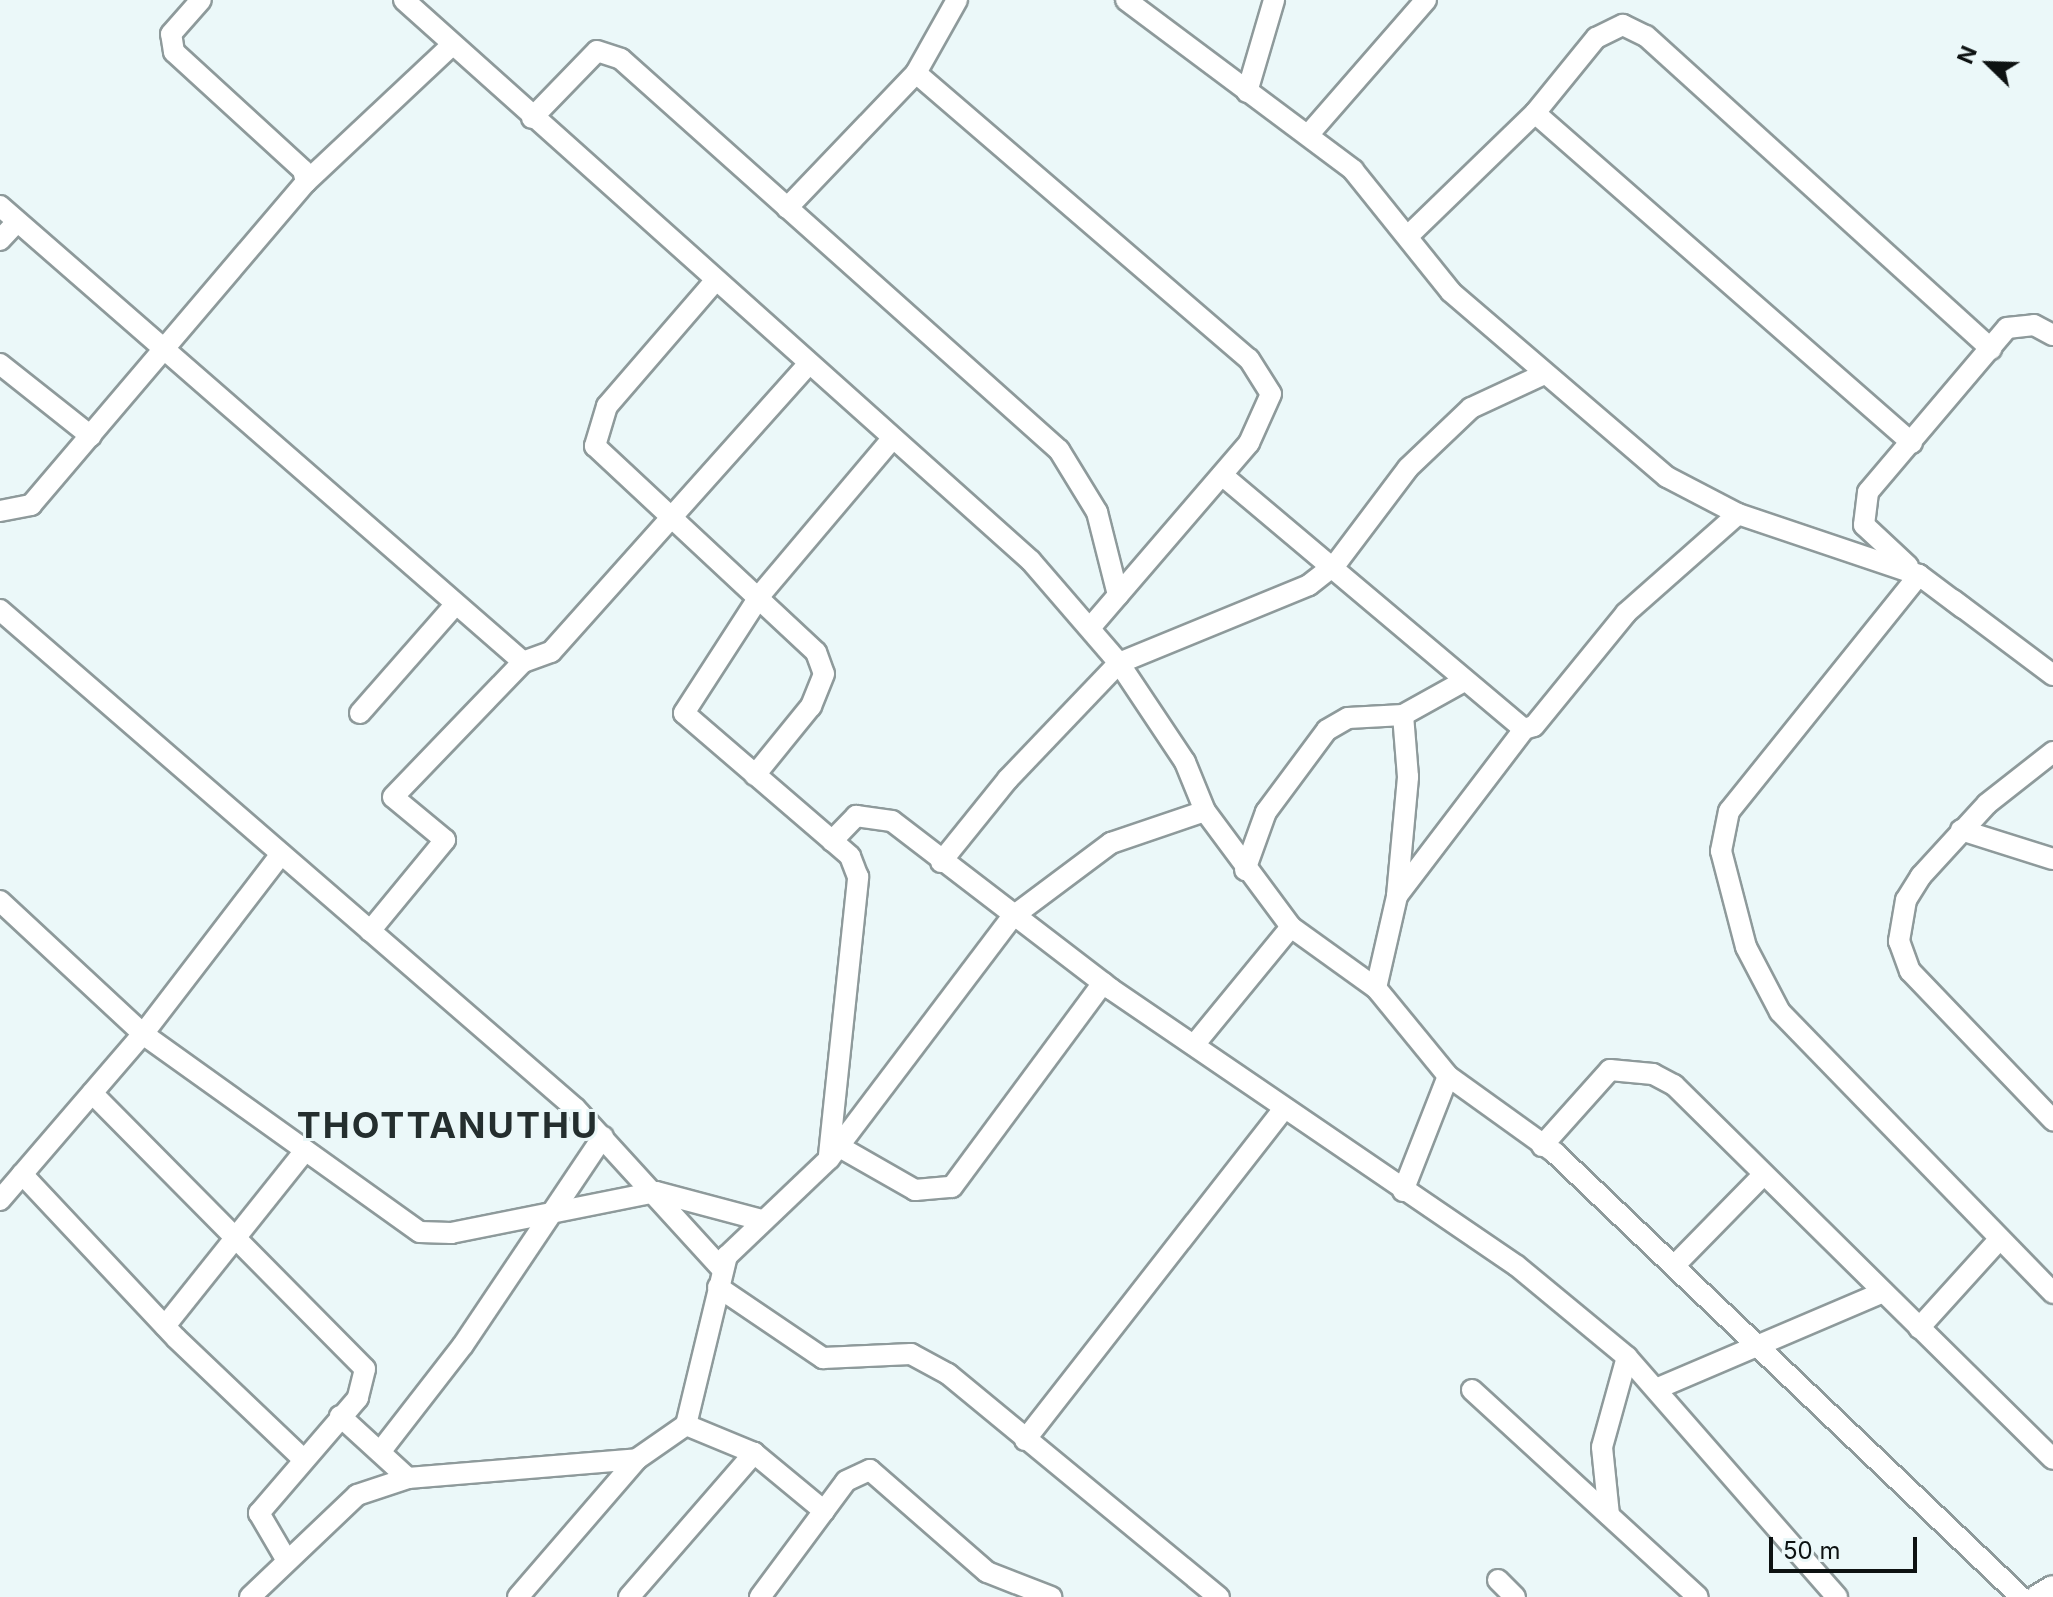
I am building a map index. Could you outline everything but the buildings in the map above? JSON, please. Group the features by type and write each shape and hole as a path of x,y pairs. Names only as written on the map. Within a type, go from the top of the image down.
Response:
{"street":[{"path":"201,0 171,34 174,52 303,170 306,182"},
{"path":"404,0 451,46 1031,561 1119,663 1185,762 1205,811 1245,870 1291,927 1376,988 1448,1076 1542,1146 1674,1266 2021,1597"},
{"path":"787,208 916,73 957,0"},
{"path":"1126,0 1247,92 1309,134 1353,170 1451,292 1542,375 1667,477 1738,514 1919,575 2053,675"},
{"path":"1247,92 1274,0"},
{"path":"1309,134 1426,0"},
{"path":"1408,236 1535,113 1611,26 1646,36 1991,349"},
{"path":"0,511 31,505 306,182 451,46"},
{"path":"532,118 589,57 609,52 1059,450 1097,512 1118,595"},
{"path":"916,73 1262,374 1271,394 1267,413 1222,475 1090,628"},
{"path":"1535,113 1912,443"},
{"path":"0,206 454,606 523,662"},
{"path":"0,240 17,222"},
{"path":"715,281 607,406 594,436 600,454 669,518 761,594 816,652 824,674 811,706 755,775"},
{"path":"1963,608 1864,525 1868,492 1991,349 2021,324 2053,335"},
{"path":"370,931 445,840 393,797 523,662 551,652 809,363"},
{"path":"0,364 91,436"},
{"path":"941,862 1119,663 1285,597 1335,565 1438,438 1495,392 1542,375"},
{"path":"833,1152 861,903 850,856 684,713 761,594 893,438"},
{"path":"1222,475 1335,565 1464,681 1524,729"},
{"path":"1397,896 1524,729 1534,726 1626,613 1738,514"},
{"path":"1919,575 1729,811 1718,839 1746,947 1780,1012 1997,1242 2053,1293"},
{"path":"360,713 454,606"},
{"path":"0,610 603,1137 656,1192 720,1278 823,1358 923,1358 1219,1597"},
{"path":"1245,870 1271,802 1327,730 1348,718 1403,715 1464,681"},
{"path":"1376,988 1397,896 1408,777 1403,715"},
{"path":"2053,752 1961,830 1906,900 1899,941 1910,971 2053,1120"},
{"path":"518,1597 637,1459 686,1425 720,1278 761,1220 833,1152 1012,917 1111,843 1205,811"},
{"path":"832,841 868,812 892,821 1012,917 1103,983 1403,1191 1517,1266 1627,1357 1837,1597"},
{"path":"1961,830 2053,859"},
{"path":"0,1200 143,1034 281,854"},
{"path":"0,901 143,1034 303,1153 420,1232 451,1233 656,1192 761,1220"},
{"path":"1194,1045 1291,927"},
{"path":"833,1152 915,1190 952,1187 1103,983"},
{"path":"1542,1146 1599,1076 1628,1069 1674,1085 1762,1176 2053,1459"},
{"path":"1403,1191 1448,1076"},
{"path":"92,1093 365,1369 358,1398 302,1458 259,1513 286,1559"},
{"path":"1025,1440 1284,1109"},
{"path":"380,1452 463,1345 546,1212 603,1137"},
{"path":"165,1326 232,1237 303,1153"},
{"path":"22,1174 165,1326 302,1458"},
{"path":"1674,1266 1762,1176"},
{"path":"1919,1328 1997,1242"},
{"path":"1656,1389 1760,1348 1883,1292"},
{"path":"1609,1515 1602,1447 1627,1357"},
{"path":"1472,1390 1698,1597"},
{"path":"340,1416 408,1478"},
{"path":"686,1425 754,1453 824,1511"},
{"path":"629,1597 754,1453"},
{"path":"250,1597 286,1559 357,1495 408,1478 637,1459"},
{"path":"760,1597 846,1481 870,1470 987,1572 1051,1597"},
{"path":"1498,1580 1515,1597"},
{"path":"2038,1597 2053,1588"}],"district":[{"name":"THOTTANUTHU","path":"448,1126"}]}
